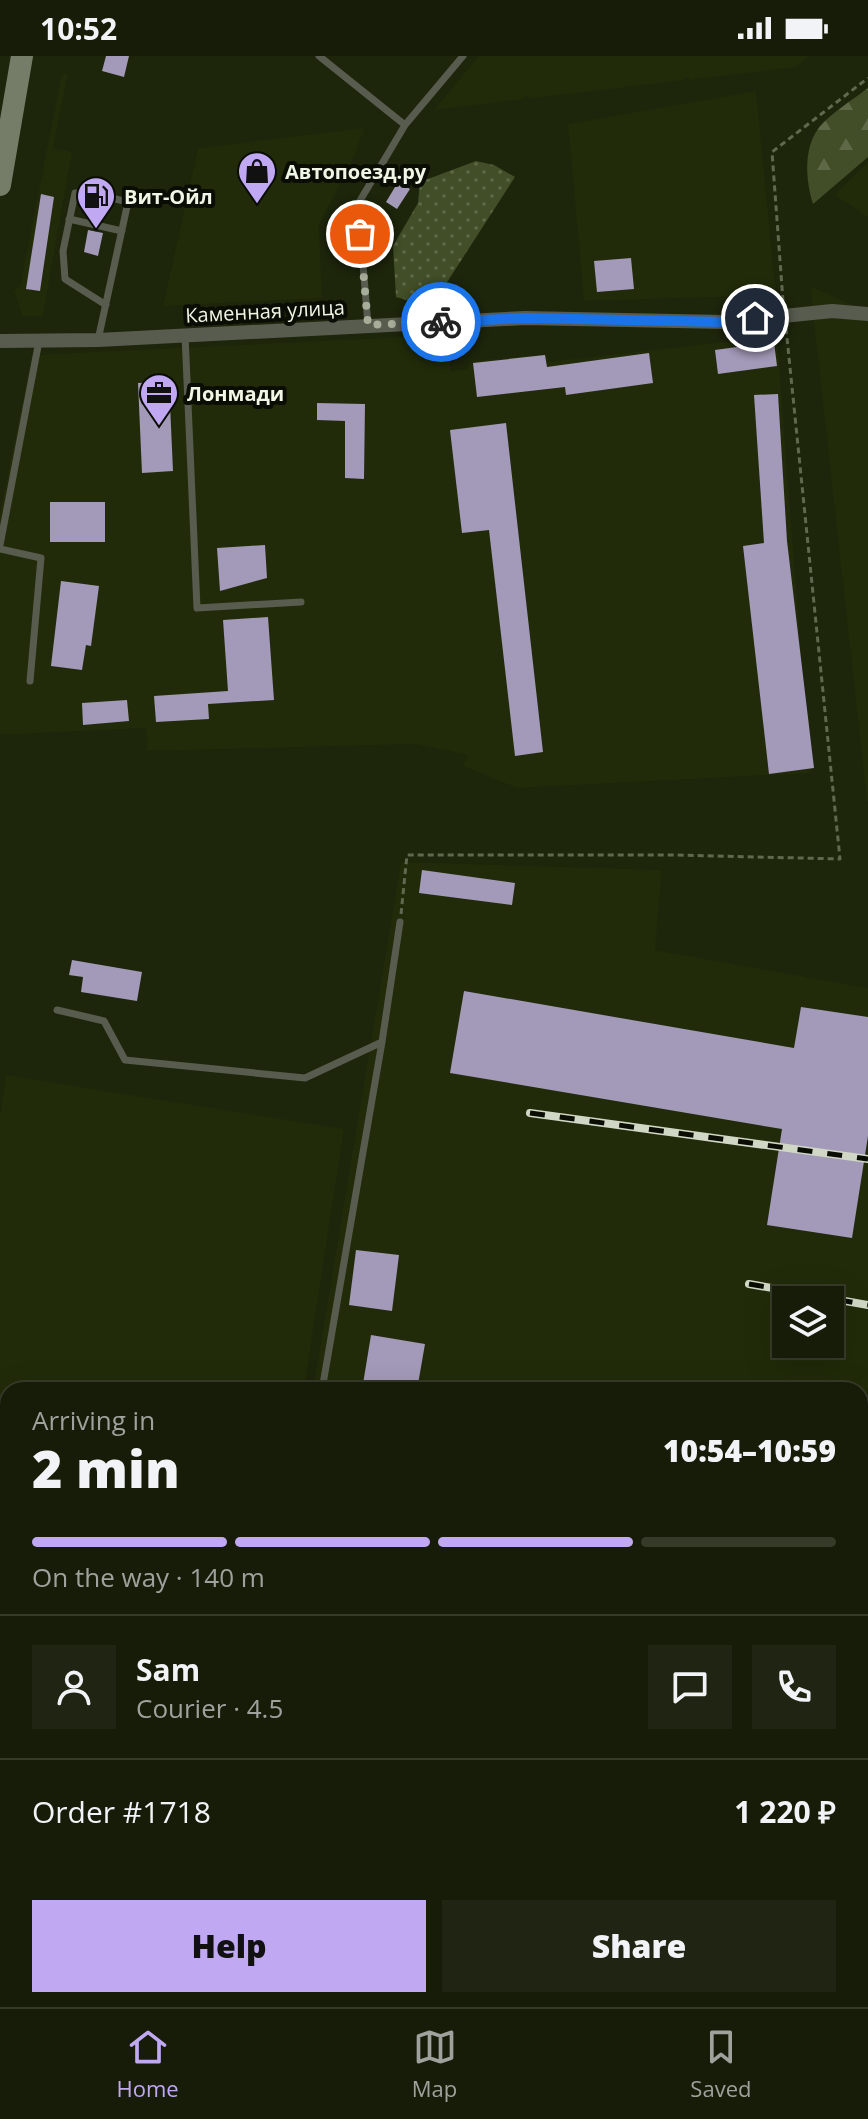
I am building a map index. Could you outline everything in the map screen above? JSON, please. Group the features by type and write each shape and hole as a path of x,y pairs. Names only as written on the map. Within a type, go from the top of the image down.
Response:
{"main road":[{"path":"0,185 22,56"}],"street":[{"name":"Каменная улица","path":"0,341 98,340 525,318 725,322 832,311 868,314"}],"lane":[{"path":"319,56 405,125"},
{"path":"368,325 358,204 405,125 463,56"},
{"path":"98,340 106,305 128,202 75,193 63,251 65,279 106,305"},
{"path":"69,219 122,231"},
{"path":"185,335 197,608 301,602"},
{"path":"30,681 41,558 0,547 39,341"},
{"path":"323,1382 400,922"},
{"path":"57,1010 104,1021 125,1060 305,1078 382,1042"}],"path":[{"path":"400,922 407,855 676,855 840,859 784,315 772,152 868,78"}],"shaded area":[{"path":"479,56 810,56 796,67 689,80 689,77 529,99 524,96 524,99 434,110"},
{"path":"62,73 68,74 53,148 72,152 43,316 22,316 14,290 20,286"},
{"path":"756,91 776,295 584,301 568,124"},
{"name":"Автопоезд.ру","path":"364,128 356,153 319,225 322,298 163,306 198,148"},
{"path":"868,162 868,217 835,195"},
{"path":"810,286 868,312 868,801 867,801"},
{"path":"446,335 451,371 467,369 472,361 547,354 548,362 777,336 810,773 517,788 463,766 468,755 415,744 147,751 146,728 0,735 0,513 32,355"},
{"path":"401,862 662,870 655,950 868,988 868,1382 314,1382"},
{"path":"6,1075 344,1129 305,1382 0,1382 0,1116"}],"green space":[{"path":"868,88 868,157 813,204 807,166 813,137 828,118"},
{"path":"476,161 494,165 515,177 431,307 396,297 393,246 418,203 420,182"}],"building":[{"path":"106,56 129,56 124,77 102,71"},
{"path":"398,182 410,189 397,209 386,202"},
{"path":"41,194 54,197 40,291 26,289"},
{"path":"88,230 103,233 98,256 84,252"},
{"path":"631,258 634,289 597,292 594,261"},
{"path":"774,342 777,366 718,374 715,350"},
{"path":"649,353 653,383 566,395 565,387 477,397 473,363 545,355 547,367"},
{"path":"169,382 173,471 142,473 138,383"},
{"path":"778,394 787,541 814,768 769,774 743,546 764,543 754,395"},
{"path":"317,403 365,404 364,479 345,478 345,421 317,420"},
{"path":"506,423 543,752 515,756 489,530 462,533 450,430"},
{"path":"50,502 105,502 105,542 50,542"},
{"path":"265,545 267,578 220,591 217,548"},
{"path":"61,581 99,586 91,646 86,645 82,670 51,666"},
{"path":"268,617 274,700 208,704 209,719 156,722 154,696 228,691 223,620"},
{"path":"127,700 129,721 83,725 82,703"},
{"path":"422,870 515,883 512,905 419,893"},
{"path":"72,960 142,972 137,1001 81,992 83,977 69,975"},
{"path":"464,991 794,1048 801,1007 868,1017 868,1136 852,1238 767,1225 782,1129 450,1073"},
{"path":"356,1250 399,1255 392,1311 349,1305"},
{"path":"371,1335 425,1344 418,1382 363,1382"}],"railway":[{"path":"530,1113 868,1159"},
{"path":"749,1284 868,1305"}],"way so far":[{"path":"360,234 368,325 441,322"}],"place":[{"name":"Автопоезд.ру","path":"257,205"},
{"name":"Вит-Ойл","path":"96,230"},
{"name":"Лонмади","path":"159,427"}],"route":[{"path":"441,322 525,318 725,322 755,318"}]}
